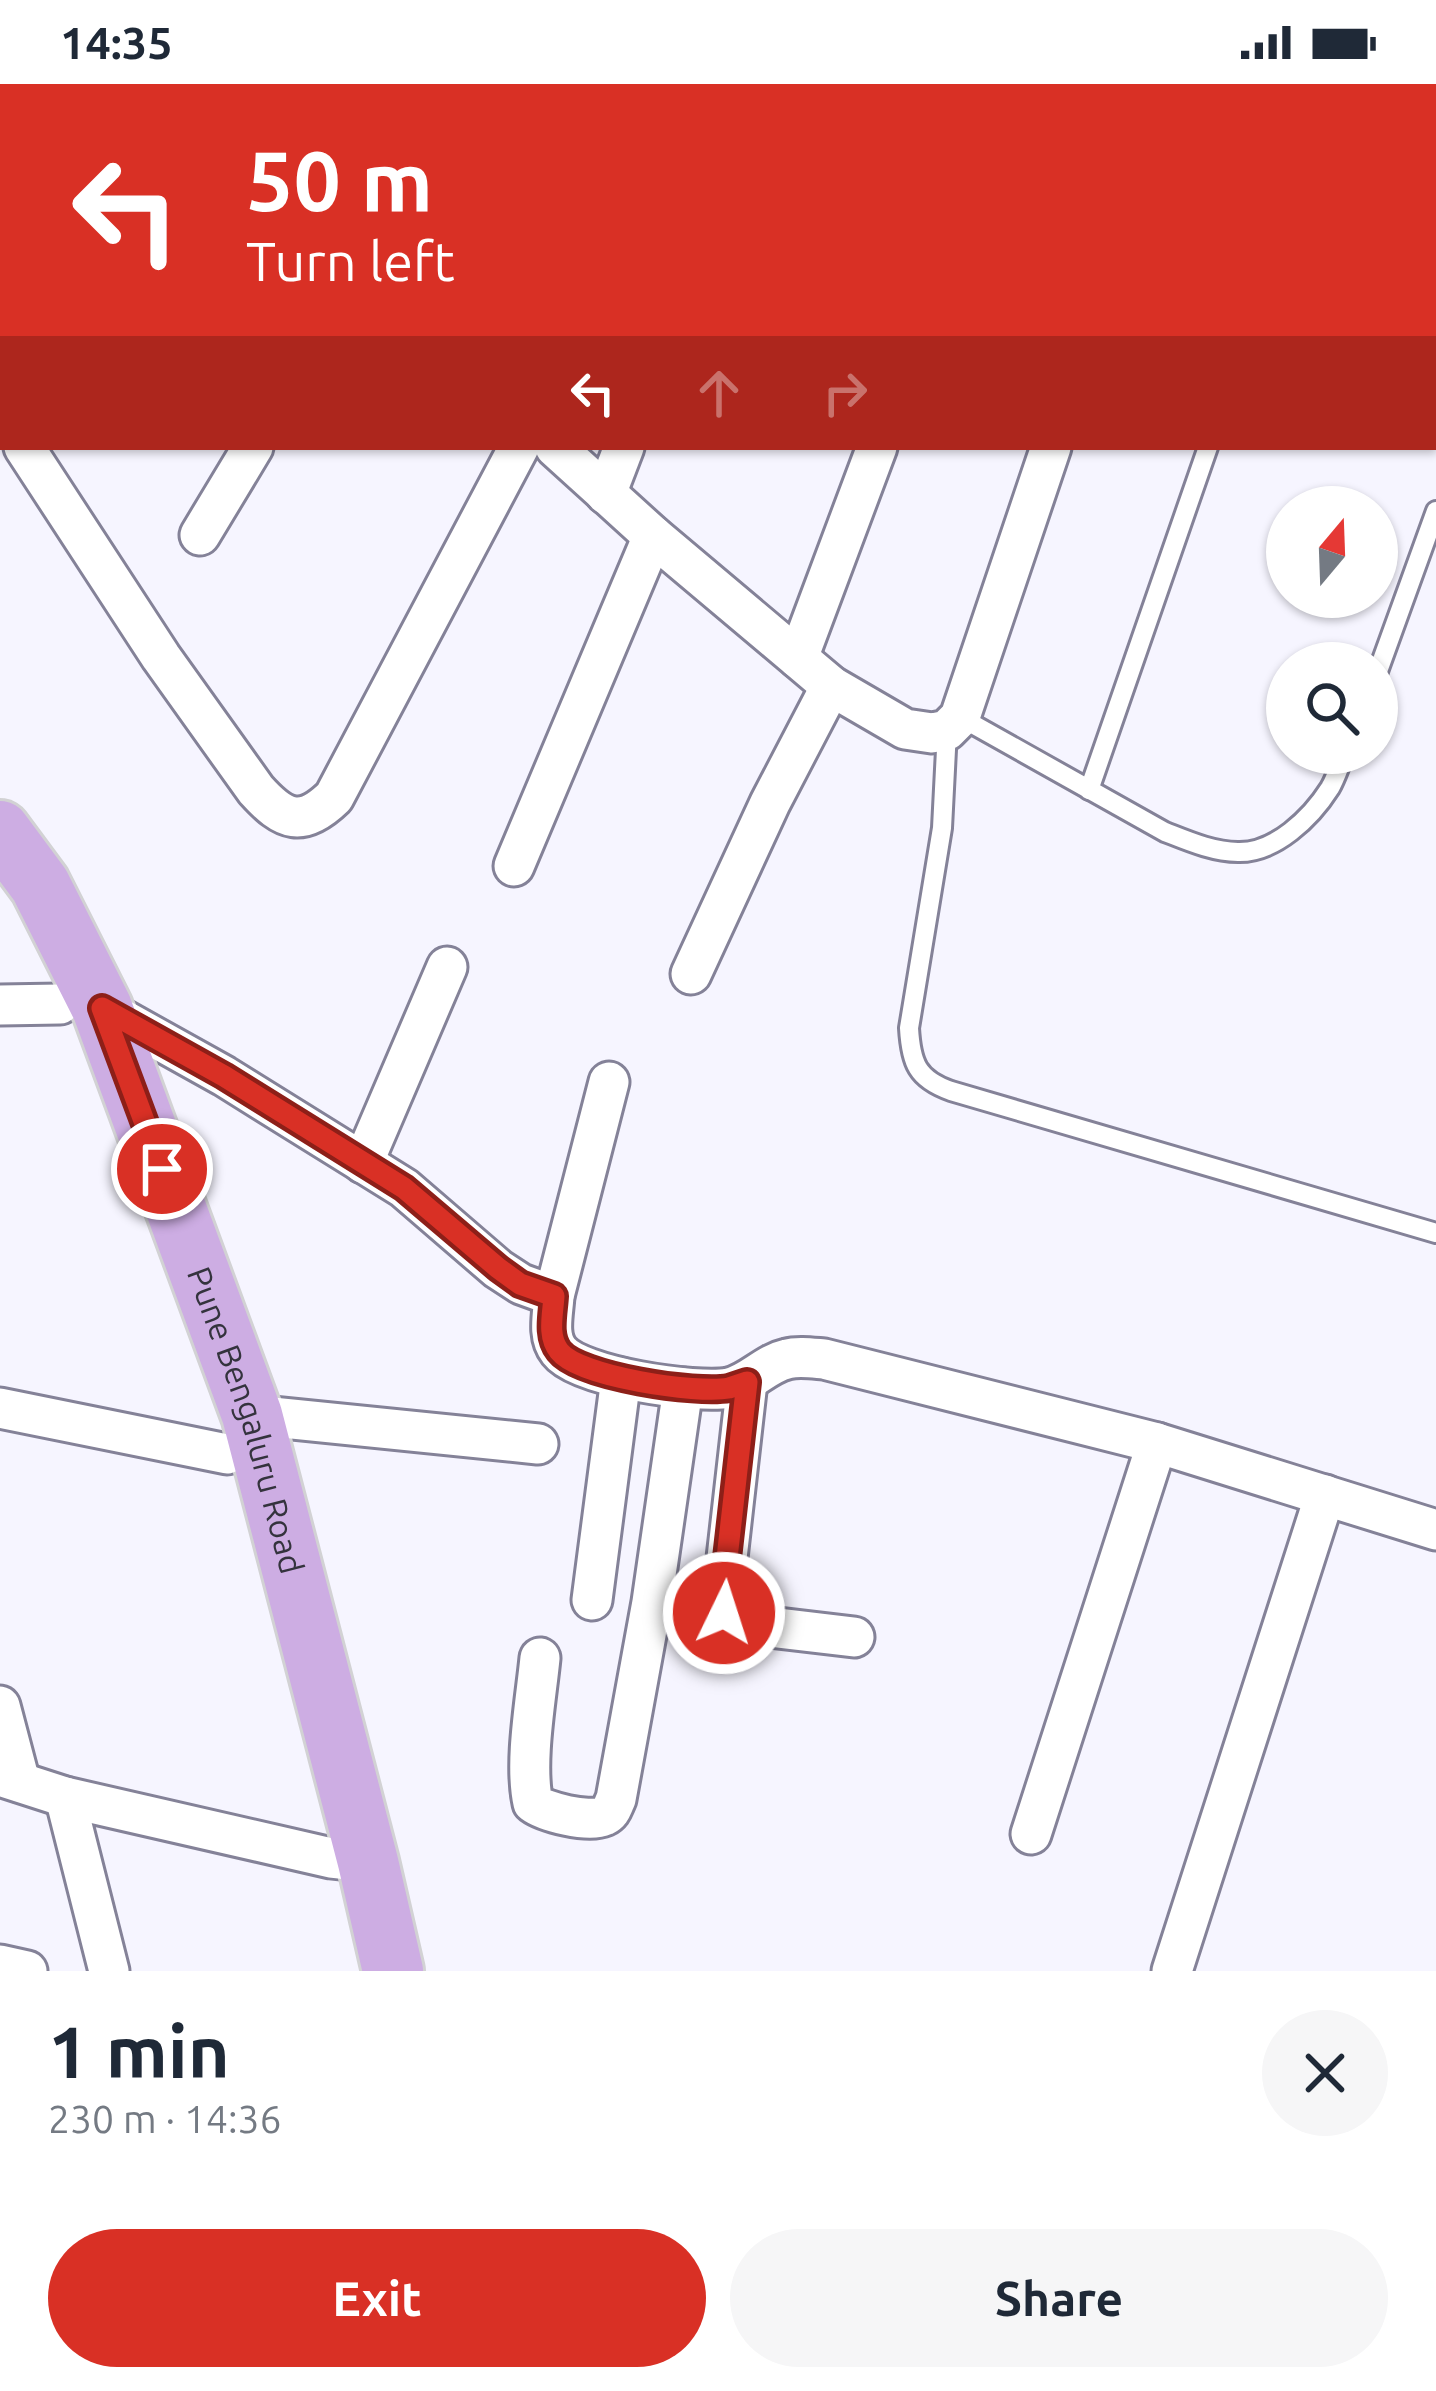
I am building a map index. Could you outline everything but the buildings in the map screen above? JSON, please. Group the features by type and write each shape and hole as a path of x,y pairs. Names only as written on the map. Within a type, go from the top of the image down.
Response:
{"main road":[{"path":"0,831 40,885 216,1408 239,1435 314,1803 350,1860 393,1971"},
{"path":"0,892 52,983 81,1006"},
{"path":"350,1860 358,1971"}],"street":[{"path":"31,450 161,657 256,790 272,808 290,817 307,817 334,796 516,450"},
{"path":"200,536 251,450"},
{"path":"558,450 830,686 905,729 932,733 954,724 1050,450"},
{"path":"607,494 623,450"},
{"path":"797,658 876,450"},
{"path":"514,866 652,536"},
{"path":"691,974 770,802 830,686"},
{"path":"363,1163 446,967"},
{"path":"0,1005 81,1006 224,1076 404,1188 520,1284 554,1296"},
{"path":"609,1082 554,1296 555,1346 574,1363 621,1378 683,1388 727,1388 791,1357 824,1359 1156,1443 1436,1530"},
{"path":"592,1600 621,1378"},
{"path":"747,1382 724,1613 744,1624 854,1637"},
{"path":"540,1658 532,1803 553,1813 603,1817 616,1799 652,1602 683,1388"},
{"path":"0,1408 239,1435 538,1444"},
{"path":"1031,1834 1156,1443"},
{"path":"1172,1971 1325,1495"},
{"path":"0,1706 10,1779 65,1797 350,1860"},
{"path":"65,1797 109,1971"},
{"path":"0,1965 27,1971"}],"lane":[{"path":"1089,790 1207,450"},
{"path":"1389,642 1436,511"},
{"path":"1336,774 1299,824 1276,842 1241,853 1199,846 1165,832 954,724 909,1028 910,1055 933,1084 951,1091 1436,1233"}],"route":[{"path":"162,1169 102,1008 224,1076 404,1188 520,1284 554,1296 555,1346 574,1363 621,1378 683,1388 727,1388 747,1382 724,1613"}]}
